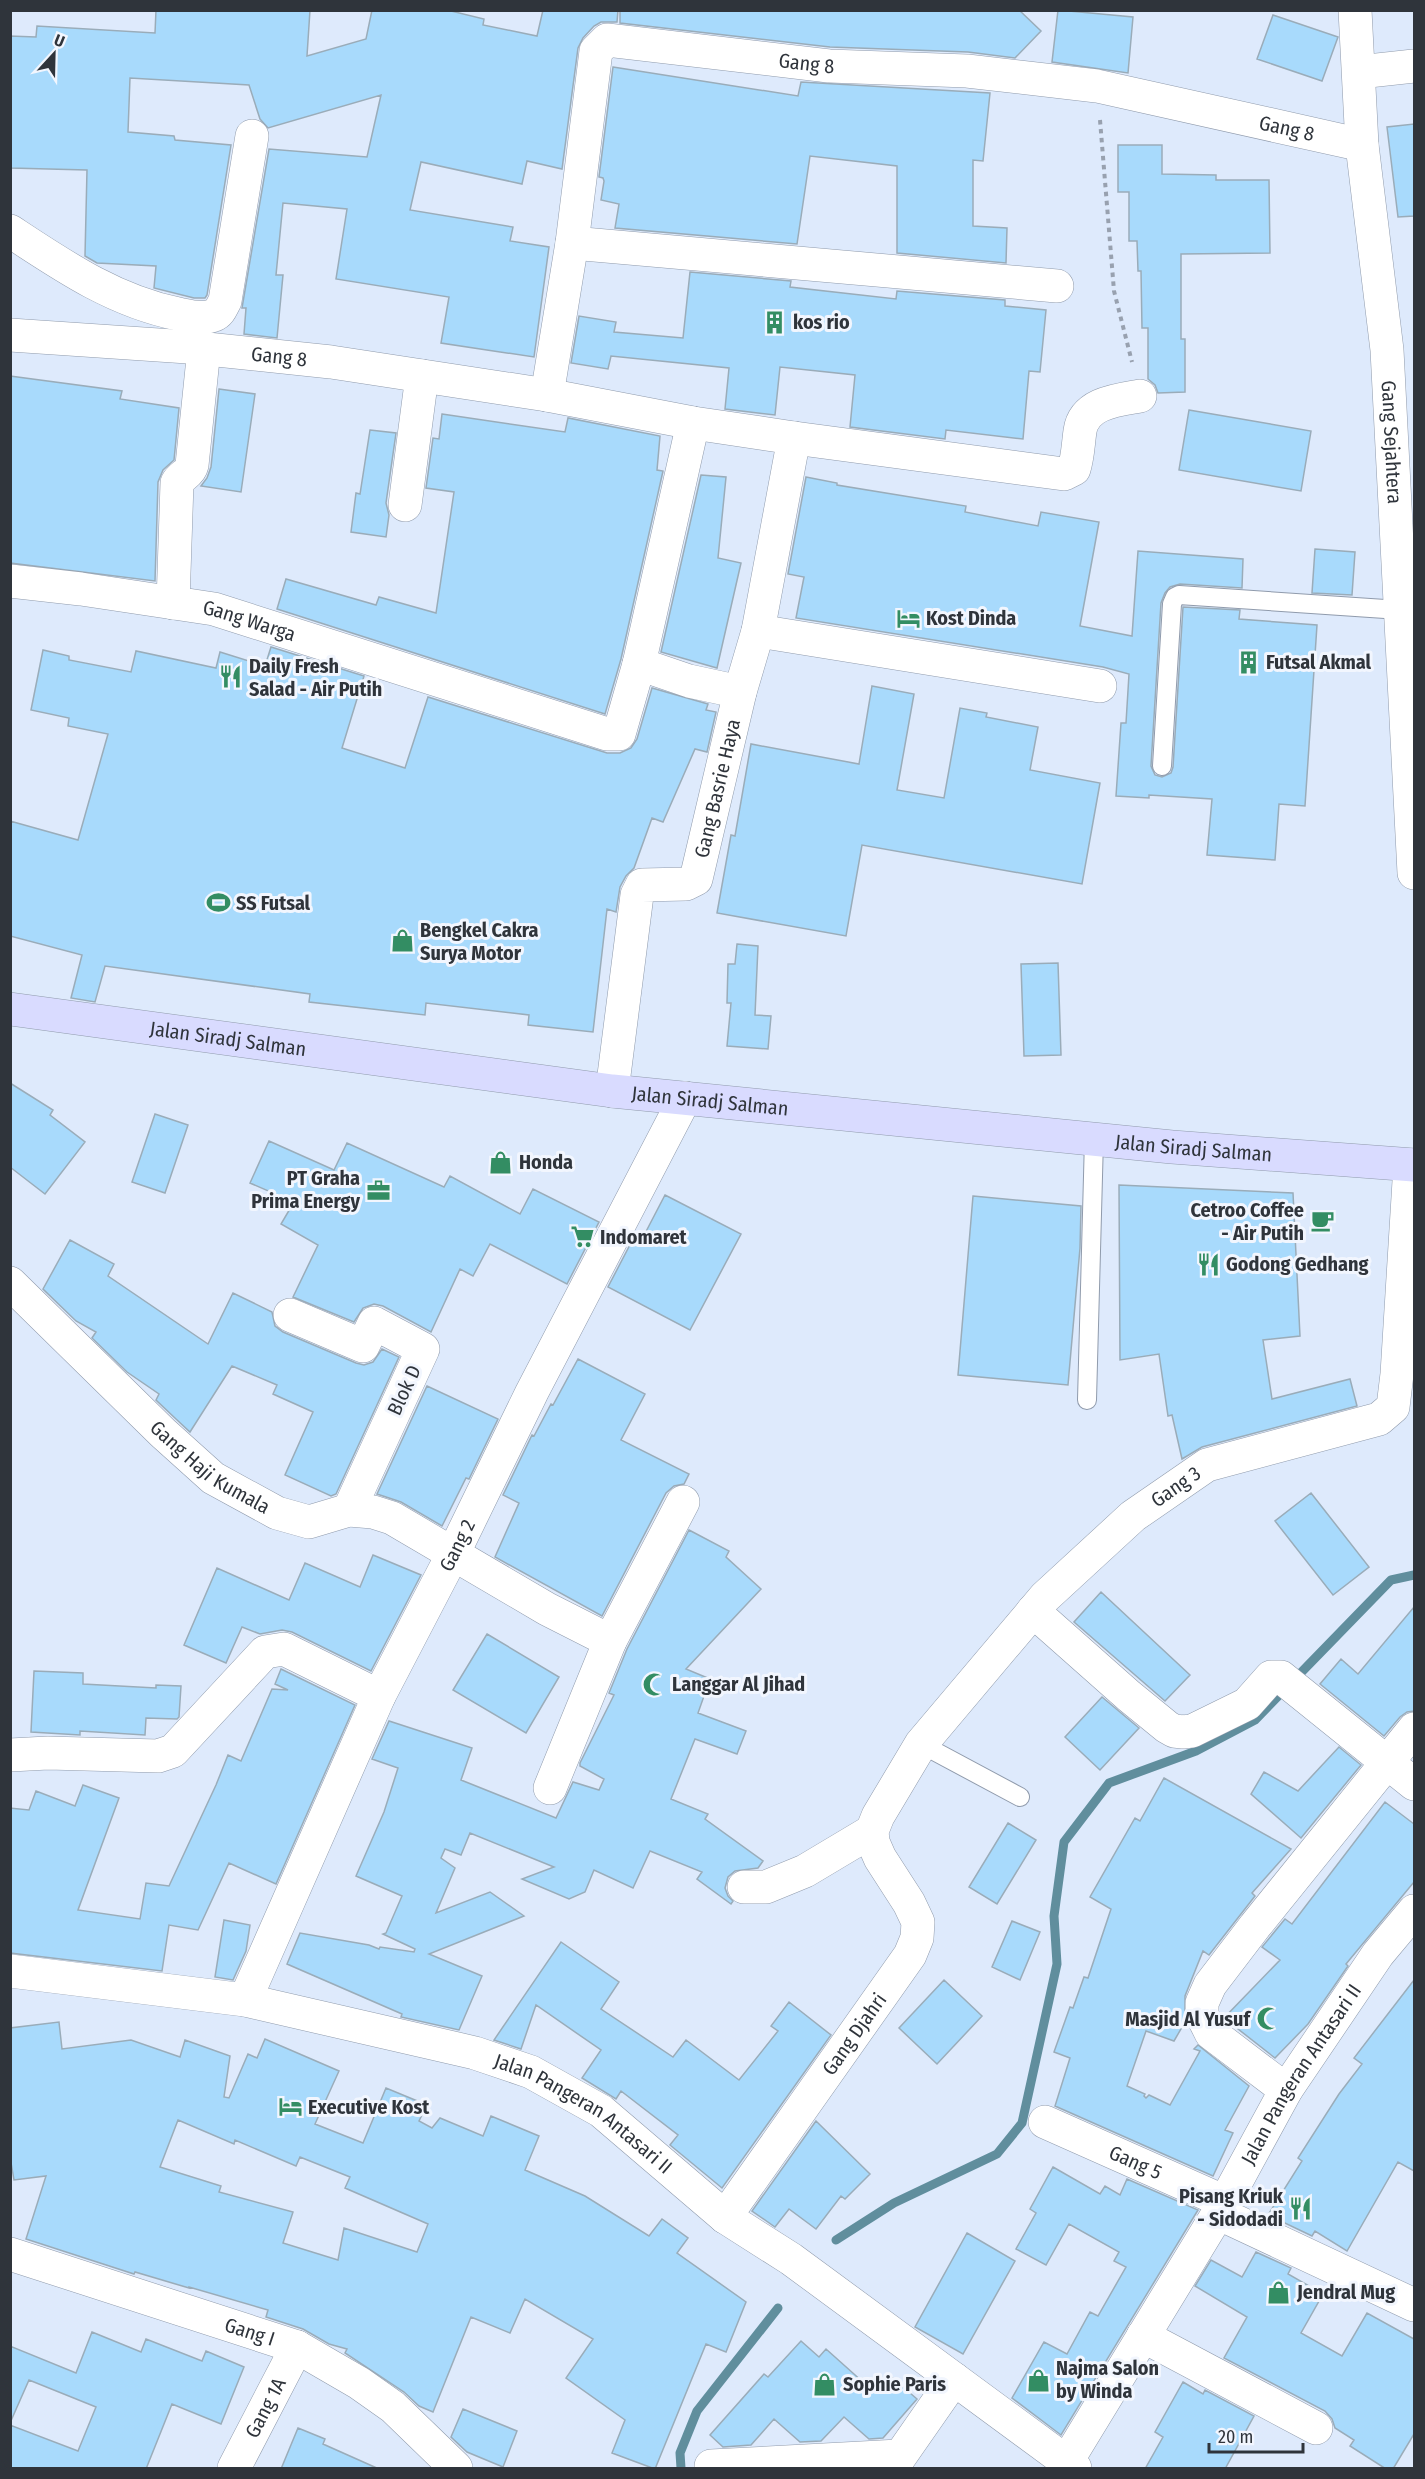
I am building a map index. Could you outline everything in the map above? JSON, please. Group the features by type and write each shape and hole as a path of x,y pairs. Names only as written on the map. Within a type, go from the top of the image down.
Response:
{"street":[{"name":"Gang Sejahtera","path":"1356,10 1362,145 1387,350 1414,873"},
{"name":"Gang 8","path":"547,394 572,243 596,51 607,40 829,66 967,71 1097,86 1362,145"},
{"path":"1359,72 1414,66"},
{"path":"10,231 91,283 128,300 193,317 213,316 219,312 225,301 252,136"},
{"path":"572,243 1057,286"},
{"name":"Gang 8","path":"10,335 204,349 331,362 547,394 693,423 1064,474 1074,469 1078,455 1080,428 1089,412 1106,402 1140,396"},
{"path":"173,603 177,483 189,472 192,465 204,349"},
{"path":"405,505 422,376"},
{"path":"693,423 639,664 689,681 740,692"},
{"name":"Gang Basrie Haya","path":"612,1091 637,895 642,885 686,884 696,879 740,692 758,631 794,438"},
{"name":"Gang Warga","path":"10,581 214,609 607,734 619,734 639,664"},
{"path":"758,631 1100,686"},
{"name":"Jalan Siradj Salman","path":"10,1009 612,1091 1094,1139 1412,1165"},
{"name":"Gang 2","path":"245,2000 379,1696 453,1554 532,1392 685,1098"},
{"name":"Gang 3","path":"873,1836 878,1816 921,1744 1033,1611 1133,1516 1207,1464 1379,1419 1393,1407 1412,1165"},
{"name":"Gang Haji Kumala","path":"10,1283 213,1478 277,1513 309,1521 350,1510 373,1512 392,1518 547,1609 610,1641"},
{"name":"Blok D","path":"290,1315 363,1346 374,1323 423,1349 350,1510"},
{"path":"549,1788 610,1641 683,1502"},
{"path":"1033,1611 1129,1696 1174,1731 1192,1731 1238,1709 1247,1704 1268,1679 1293,1687 1414,1784"},
{"path":"10,1755 48,1753 158,1756 172,1751 265,1652 284,1649 379,1696"},
{"path":"1286,2090 1211,2033 1202,2015 1202,2003 1210,1985 1249,1934 1414,1729"},
{"path":"744,1887 766,1887 805,1871 873,1836"},
{"name":"Gang Djahri","path":"725,2217 910,1955 917,1938 918,1922 873,1836"},
{"name":"Jalan Pangeran Antasari II","path":"10,1971 245,2000 475,2053 531,2072 601,2111 725,2217 792,2259 1071,2465 1143,2336 1221,2207 1286,2090 1378,1954 1414,1911"},
{"name":"Gang 5","path":"1045,2122 1221,2207 1414,2305"},
{"name":"Gang I","path":"10,2254 297,2347 359,2383 393,2407 456,2469"},
{"path":"1143,2336 1316,2428"},
{"name":"Gang 1A","path":"234,2469 297,2347"},
{"path":"711,2466 895,2462 954,2379"}],"lane":[{"path":"1162,766 1172,604 1175,597 1179,595 1400,610"},
{"path":"1087,1400 1094,1139"},
{"path":"921,1744 1020,1797"}],"path":[{"path":"1097,86 1114,291 1132,362"}],"building":[{"path":"156,10 310,10 307,56 366,39 372,10 447,10 484,19 483,25 537,36 543,10 618,10 617,22 601,22 594,26 583,38 578,48 562,169 527,161 522,184 421,162 410,210 513,227 510,241 549,247 534,357 441,343 449,297 336,279 347,209 283,203 276,275 283,275 277,338 244,334 246,308 242,308 269,149 367,157 381,95 268,128 260,119 249,85 130,78 128,132 174,136 175,140 231,145 207,295 205,298 194,298 154,288 156,266 97,263 85,256 87,170 10,168 10,36 36,37 37,26 155,33"},
{"path":"620,10 1019,10 1041,31 1015,58 968,52 830,47 620,23"},
{"path":"1058,10 1133,17 1128,73 1052,62"},
{"path":"1273,15 1338,37 1322,81 1257,59"},
{"path":"613,67 798,96 801,82 990,93 983,161 973,160 973,226 1007,228 1006,263 897,253 897,166 810,156 797,244 615,228 619,204 601,200 604,181 599,177"},
{"path":"1414,124 1414,216 1398,217 1387,127"},
{"path":"1118,145 1162,145 1162,174 1216,175 1216,180 1269,180 1270,253 1181,254 1181,339 1185,339 1185,392 1158,393 1155,385 1148,379 1148,328 1142,328 1141,271 1138,271 1137,241 1129,241 1129,192 1118,192"},
{"path":"690,272 791,281 790,287 896,299 897,291 1005,300 1005,306 1046,310 1040,372 1029,371 1023,439 946,430 945,439 850,427 855,375 780,367 775,415 725,409 729,368 611,356 608,369 571,363 579,316 616,322 614,332 683,338"},
{"path":"10,376 122,391 120,399 179,408 174,460 163,470 158,482 155,581 10,563"},
{"path":"219,389 255,394 241,492 201,486 211,467"},
{"path":"1189,410 1311,431 1301,491 1179,470"},
{"path":"442,414 565,432 568,418 660,436 657,470 663,471 621,659 605,714 277,609 286,579 376,605 379,597 436,613 454,492 426,488 433,438 439,439"},
{"path":"370,430 396,433 386,503 389,515 386,537 351,532 356,493 360,494"},
{"path":"701,475 726,477 718,558 741,563 717,668 661,652"},
{"path":"806,477 837,483 837,485 966,506 965,512 1038,526 1041,512 1099,522 1080,626 1132,636 1138,551 1243,559 1242,588 1180,584 1170,587 1165,593 1161,603 1151,766 1155,775 1162,777 1171,773 1173,767 1183,607 1240,610 1239,619 1317,625 1305,806 1279,804 1275,860 1207,855 1212,799 1149,795 1149,798 1116,796 1121,723 1126,723 1129,674 1103,667 796,618 804,577 788,574"},
{"path":"1315,549 1355,552 1352,595 1312,593"},
{"path":"271,647 364,676 342,748 405,768 428,697 607,753 620,753 631,748 637,739 652,688 708,704 706,710 716,712 707,752 695,749 663,822 652,818 634,868 620,887 616,912 607,909 593,1032 528,1025 529,1015 426,1003 425,1015 309,1002 310,994 105,966 95,1002 71,998 82,955 10,936 10,821 78,840 108,734 68,726 69,718 31,710 43,650 69,656 69,660 131,672 136,651 216,668 220,652 265,666"},
{"path":"872,686 914,694 897,790 944,798 960,708 987,713 986,717 1038,727 1030,770 1100,783 1082,884 862,845 846,936 717,913 731,835 735,836 751,744 859,764"},
{"path":"737,944 758,946 755,1015 771,1016 768,1049 727,1046 731,1003 727,1003 728,964 735,964"},
{"path":"1058,963 1061,1055 1024,1056 1021,964"},
{"path":"10,1083 53,1110 50,1115 85,1142 45,1194 10,1167"},
{"path":"155,1114 188,1125 165,1193 132,1182"},
{"path":"269,1141 334,1170 347,1143 444,1187 450,1176 520,1214 533,1189 599,1222 567,1284 490,1244 473,1276 460,1269 431,1332 383,1306 374,1304 363,1308 354,1322 293,1297 318,1245 281,1224 294,1202 250,1183"},
{"name":"Godong Gedhang","path":"1119,1185 1293,1193 1300,1336 1263,1340 1272,1399 1350,1379 1357,1406 1202,1447 1182,1459 1172,1415 1168,1416 1159,1354 1120,1360"},
{"path":"665,1195 741,1234 690,1330 608,1287 633,1239 640,1243"},
{"path":"973,1196 1081,1206 1080,1248 1068,1385 958,1375"},
{"path":"70,1240 114,1264 108,1276 208,1344 233,1293 272,1312 275,1326 283,1332 356,1363 364,1365 373,1362 382,1349 399,1357 336,1494 331,1496 285,1475 313,1412 273,1394 277,1385 232,1366 190,1432 156,1400 159,1394 127,1372 92,1338 96,1332 76,1321 43,1289"},
{"path":"578,1359 645,1394 621,1440 689,1474 684,1484 674,1486 666,1493 602,1616 495,1557 519,1503 503,1495 532,1435 534,1436 551,1404 553,1405"},
{"path":"427,1386 498,1419 469,1479 466,1478 442,1526 401,1502 377,1494"},
{"path":"1311,1493 1369,1567 1333,1595 1275,1521"},
{"path":"689,1530 729,1551 726,1557 761,1589 686,1669 710,1679 698,1713 746,1731 737,1754 695,1739 671,1799 708,1814 705,1819 763,1861 758,1868 735,1871 728,1877 725,1888 733,1901 731,1904 697,1879 702,1872 650,1851 633,1888 594,1870 585,1892 569,1899 522,1879 554,1867 470,1833 461,1855 445,1849 441,1858 455,1868 436,1913 490,1892 524,1916 429,1954 482,1976 459,2030 401,2017 402,2014 287,1964 300,1933 369,1945 379,1949 380,1947 414,1952 415,1949 383,1934 386,1933 402,1896 356,1876 384,1812 398,1768 372,1759 389,1721 472,1748 461,1780 556,1818 573,1782 599,1790 604,1779 580,1766 580,1763 614,1695 609,1693 627,1649"},
{"path":"373,1555 421,1575 371,1671 292,1632 282,1630 260,1634 242,1627 226,1663 184,1645 217,1568 289,1600 305,1563 360,1587"},
{"path":"1101,1592 1190,1675 1165,1701 1074,1622"},
{"path":"1414,1607 1414,1711 1407,1712 1400,1717 1384,1736 1320,1684 1341,1659 1358,1674"},
{"path":"487,1634 559,1677 526,1733 453,1690"},
{"path":"281,1669 355,1705 276,1884 229,1863 198,1930 169,1925 162,1971 10,1953 10,1808 29,1810 36,1791 75,1806 83,1785 119,1798 78,1910 140,1919 146,1883 169,1886 228,1755 241,1761 272,1689 288,1690 275,1684"},
{"path":"34,1671 83,1673 83,1684 156,1688 156,1685 181,1686 179,1717 177,1719 146,1718 145,1735 80,1731 80,1735 31,1732"},
{"path":"1102,1697 1139,1728 1100,1770 1065,1737"},
{"path":"1339,1747 1361,1765 1301,1838 1251,1794 1264,1772 1298,1791"},
{"path":"1164,1778 1291,1849 1252,1893 1255,1896 1209,1955 1203,1951 1185,1996 1185,2022 1174,2041 1146,2031 1127,2086 1145,2094 1146,2098 1149,2095 1170,2105 1200,2051 1194,2049 1198,2045 1249,2086 1225,2130 1233,2133 1213,2176 1055,2106 1070,2058 1054,2052 1070,2007 1073,2008 1084,1977 1088,1978 1111,1909 1090,1897 1135,1818 1140,1821"},
{"path":"1385,1802 1414,1824 1414,1882 1346,1964 1348,1966 1308,2024 1275,2058 1224,2018 1280,1960 1262,1947 1285,1919 1292,1924"},
{"path":"1008,1823 1036,1840 997,1904 969,1887"},
{"path":"224,1920 250,1925 246,1951 233,1980 215,1977"},
{"path":"1012,1921 1040,1932 1020,1980 992,1967"},
{"path":"561,1942 619,1982 601,2009 673,2057 686,2040 739,2080 778,2031 771,2026 789,2002 831,2035 722,2188 670,2145 678,2135 621,2091 616,2099 582,2078 601,2050 536,2005 521,2049 494,2040"},
{"path":"944,1980 982,2016 937,2064 899,2028"},
{"path":"1414,1980 1414,2171 1398,2162 1347,2251 1315,2231 1312,2236 1268,2215 1302,2161 1298,2158 1339,2094 1362,2064 1354,2058"},
{"path":"59,2022 62,2049 131,2040 180,2057 185,2040 230,2056 224,2097 229,2098 248,2054 257,2058 265,2039 339,2071 315,2124 363,2143 386,2088 427,2105 419,2121 432,2128 440,2118 483,2136 491,2116 539,2136 525,2170 585,2196 649,2236 662,2219 688,2238 677,2253 746,2302 726,2352 706,2344 655,2469 612,2453 625,2420 566,2378 593,2339 525,2299 510,2333 471,2317 433,2412 419,2406 404,2392 345,2353 347,2349 329,2344 303,2329 266,2317 268,2310 135,2272 134,2274 26,2239 46,2176 14,2180 10,2157 10,2028","holes":["178,2120 234,2144 235,2140 296,2166 300,2157 350,2177 345,2188 428,2224 417,2252 344,2228 338,2260 283,2243 293,2212 219,2192 221,2186 160,2167"]},
{"path":"816,2121 870,2174 845,2199 841,2196 816,2229 789,2209 775,2227 752,2211"},
{"path":"1053,2167 1100,2194 1105,2186 1120,2195 1127,2179 1198,2210 1061,2435 1012,2398 1044,2342 1067,2354 1090,2312 1098,2316 1126,2267 1114,2261 1119,2252 1069,2224 1046,2265 1016,2249 1036,2213 1030,2209"},
{"path":"967,2233 1015,2261 963,2354 915,2327"},
{"path":"1256,2252 1291,2268 1288,2274 1323,2294 1301,2333 1342,2356 1367,2313 1414,2339 1414,2434 1393,2469 1386,2469 1350,2446 1354,2440 1335,2428 1332,2419 1325,2411 1224,2358 1247,2317 1195,2286 1211,2260 1242,2277"},
{"path":"92,2332 141,2352 146,2339 202,2361 206,2351 244,2367 221,2424 172,2404 146,2469 10,2469 10,2425 78,2451 96,2407 29,2380 10,2423 10,2346 76,2373"},
{"path":"801,2341 819,2357 826,2349 873,2391 888,2374 917,2399 883,2438 869,2439 844,2417 821,2441 800,2442 774,2419 751,2445 723,2447 710,2435 764,2374 768,2377"},
{"path":"1183,2382 1203,2394 1205,2390 1254,2416 1225,2469 1145,2469 1163,2437 1155,2432"},
{"path":"463,2409 517,2431 503,2467 467,2452 451,2437"},
{"path":"298,2428 325,2439 323,2444 379,2469 281,2469"}],"waterway":[{"path":"836,2240 894,2203 997,2154 1022,2123 1057,1964 1054,1916 1064,1842 1109,1783 1196,1751 1255,1720 1391,1580 1414,1575"},
{"path":"681,2468 680,2453 697,2411 778,2308"}],"place":[{"name":"kos rio","path":"775,322"},
{"name":"Kost Dinda","path":"908,618"},
{"name":"Futsal Akmal","path":"1248,662"},
{"name":"Daily Fresh Salad - Air Putih","path":"231,677"},
{"name":"SS Futsal","path":"218,903"},
{"name":"Bengkel Cakra Surya Motor","path":"402,941"},
{"name":"Honda","path":"501,1162"},
{"name":"PT Graha Prima Energy","path":"378,1190"},
{"name":"Cetroo Coffee - Air Putih","path":"1322,1221"},
{"name":"Indomaret","path":"582,1237"},
{"name":"Godong Gedhang","path":"1208,1264"},
{"name":"Langgar Al Jihad","path":"654,1684"},
{"name":"Masjid Al Yusuf","path":"1268,2019"},
{"name":"Executive Kost","path":"290,2107"},
{"name":"Pisang Kriuk - Sidodadi","path":"1301,2208"},
{"name":"Jendral Mug","path":"1279,2292"},
{"name":"Najma Salon by Winda","path":"1038,2380"},
{"name":"Sophie Paris","path":"825,2384"}]}
